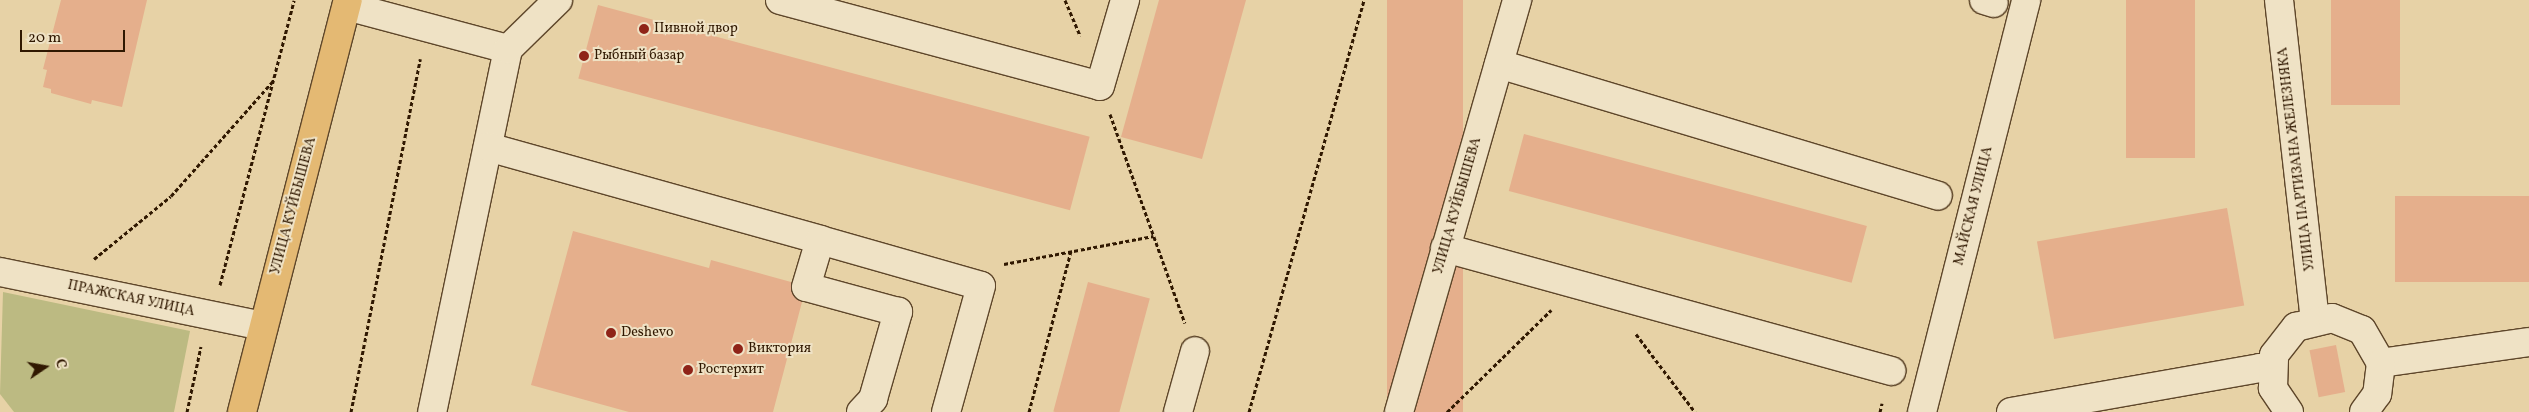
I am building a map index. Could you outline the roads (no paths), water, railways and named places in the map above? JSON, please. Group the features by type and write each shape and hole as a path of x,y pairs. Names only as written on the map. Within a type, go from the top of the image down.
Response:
{"main road":[{"name":"УЛИЦА КУЙБЫШЕВА","path":"242,412 262,326 348,3"}],"street":[{"path":"432,412 508,49 558,0"},
{"path":"780,0 1100,86 1125,0"},
{"name":"УЛИЦА КУЙБЫШЕВА","path":"1398,412 1518,0"},
{"name":"МАЙСКАЯ УЛИЦА","path":"1922,412 2026,0"},
{"name":"УЛИЦА ПАРТИЗАНА ЖЕЛЕЗНЯКА","path":"2279,0 2315,319"},
{"path":"348,3 508,49"},
{"path":"1499,64 1938,196"},
{"path":"488,147 981,286 946,412"},
{"path":"820,240 806,286 898,312 873,399 861,412"},
{"path":"1445,248 1574,287 1891,370"},
{"name":"ПРАЖСКАЯ УЛИЦА","path":"0,272 262,326"},
{"path":"2289,412 2274,388 2272,369 2280,342 2296,327 2315,319 2332,318 2362,330 2381,363 2377,394 2364,412"},
{"path":"2381,363 2529,342"},
{"path":"1178,412 1195,351"},
{"path":"2010,412 2260,368 2272,369"}],"place":[{"name":"Пивной двор","path":"644,29"},
{"name":"Рыбный базар","path":"584,56"},
{"name":"Deshevo","path":"611,333"},
{"name":"Виктория","path":"738,349"},
{"name":"Ростерхит","path":"688,370"}]}
